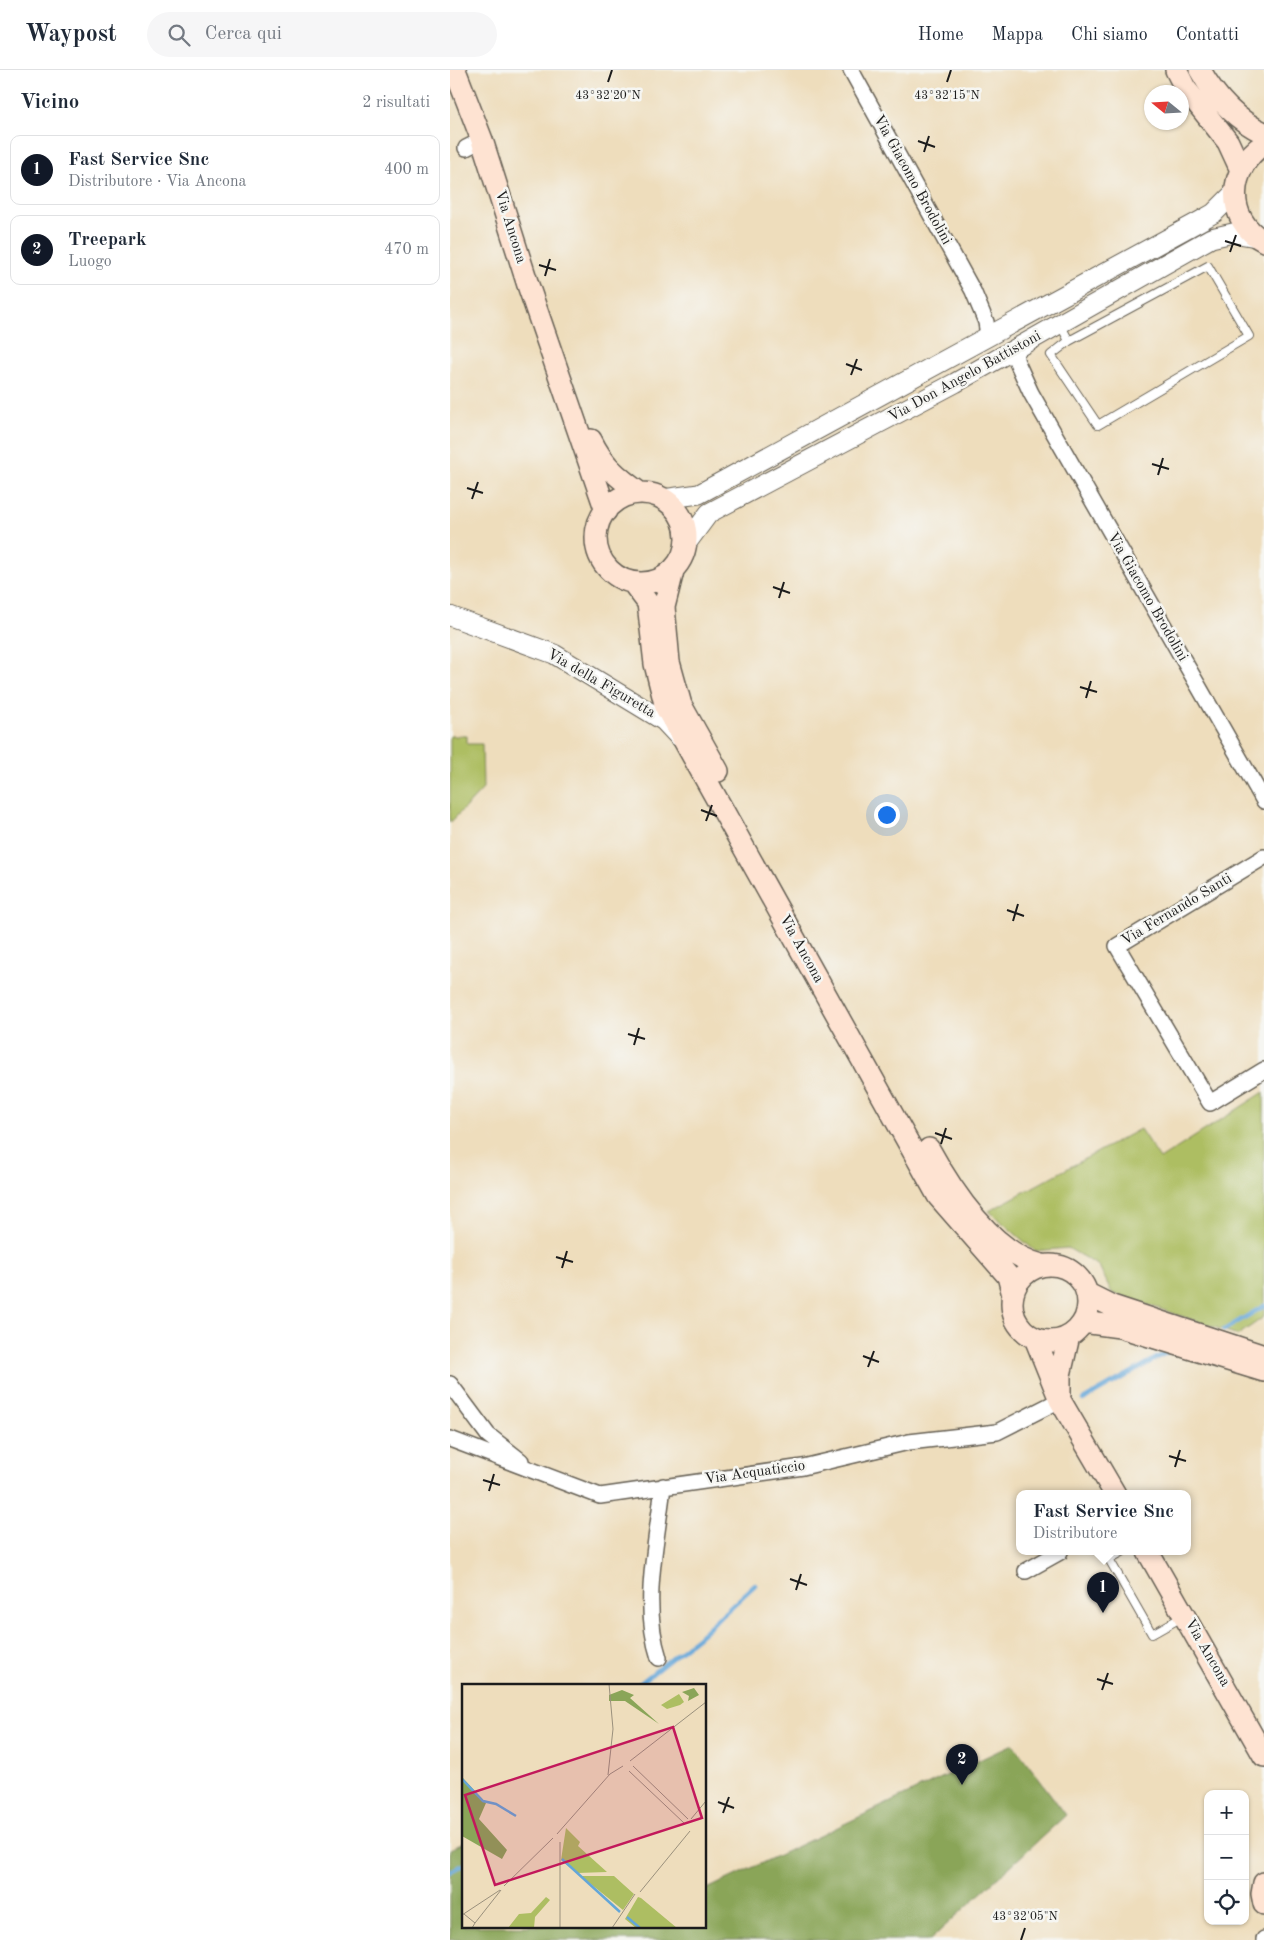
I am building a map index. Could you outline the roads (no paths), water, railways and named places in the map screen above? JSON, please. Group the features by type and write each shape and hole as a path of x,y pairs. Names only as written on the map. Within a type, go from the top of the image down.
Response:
{"main road":[{"name":"Via Ancona","path":"455,70 474,144 528,286 606,510 601,519 596,538 601,558 614,574 633,583 648,603 655,664 666,708 882,1091 938,1196 1008,1276 1013,1295"},
{"path":"1176,70 1185,88 1228,142 1240,168"},
{"path":"1200,70 1210,87 1226,106 1249,126 1264,133"},
{"name":"Via Don Angelo Battistoni","path":"1260,239 1244,225 1237,210 1234,193 1240,168 1250,154 1264,144"},
{"name":"Via Ancona","path":"563,384 600,458 619,478 640,493 663,499"},
{"path":"606,510 621,498 640,493"},
{"path":"663,499 682,518 686,544"},
{"name":"Via Ancona","path":"686,544 684,554 673,571 664,607 669,662 681,705 949,1185 991,1234 1028,1262 1042,1265"},
{"path":"633,583 654,582 673,571"},
{"path":"1060,1400 1060,1375 1076,1329 1089,1303 1088,1294 1080,1278 1067,1268 1059,1265 1042,1265 1034,1268 1020,1279 1013,1295 1013,1312 1016,1320 1021,1328 1035,1338 1052,1341 1076,1329 1120,1327 1264,1371"},
{"path":"1088,1294 1112,1306 1264,1356"},
{"path":"1035,1338 1060,1400 1113,1490"},
{"name":"Via Ancona","path":"1150,1555 1264,1756"},
{"path":"1264,1883 1262,1894 1264,1904"}],"street":[{"name":"Via Giacomo Brodolini","path":"850,70 996,332"},
{"name":"Via Don Angelo Battistoni","path":"663,499 699,494 1200,221 1214,213 1234,193"},
{"name":"Via Don Angelo Battistoni","path":"686,544 709,513 1008,354 1064,333 1211,238 1233,233 1260,239"},
{"name":"Via Giacomo Brodolini","path":"1008,354 1009,365 1031,393 1264,801"},
{"name":"Via della Figuretta","path":"450,616 554,654 664,721 687,746"},
{"name":"Via Fernando Santi","path":"1264,857 1117,946 1210,1103 1264,1070"},
{"path":"450,1384 488,1435 534,1471"},
{"name":"Via Acquaticcio","path":"450,1439 600,1496 803,1467 909,1442 997,1432 1060,1400"},
{"path":"659,1658 651,1626 652,1574 663,1486"},
{"path":"1026,1571 1055,1555"}],"lane":[{"path":"1208,266 1249,336 1098,426 1051,356 1064,333 1208,266"},
{"path":"1116,1555 1109,1559 1152,1634 1185,1615"}],"waterway":[{"path":"1224,1330 1264,1306"},
{"path":"1083,1400 1171,1350"},
{"path":"639,1684 698,1637 755,1585"},
{"path":"450,1871 462,1866"}],"place":[{"name":"Fast Service Snc","path":"1103,1613"},
{"name":"Treepark","path":"962,1785"}]}
